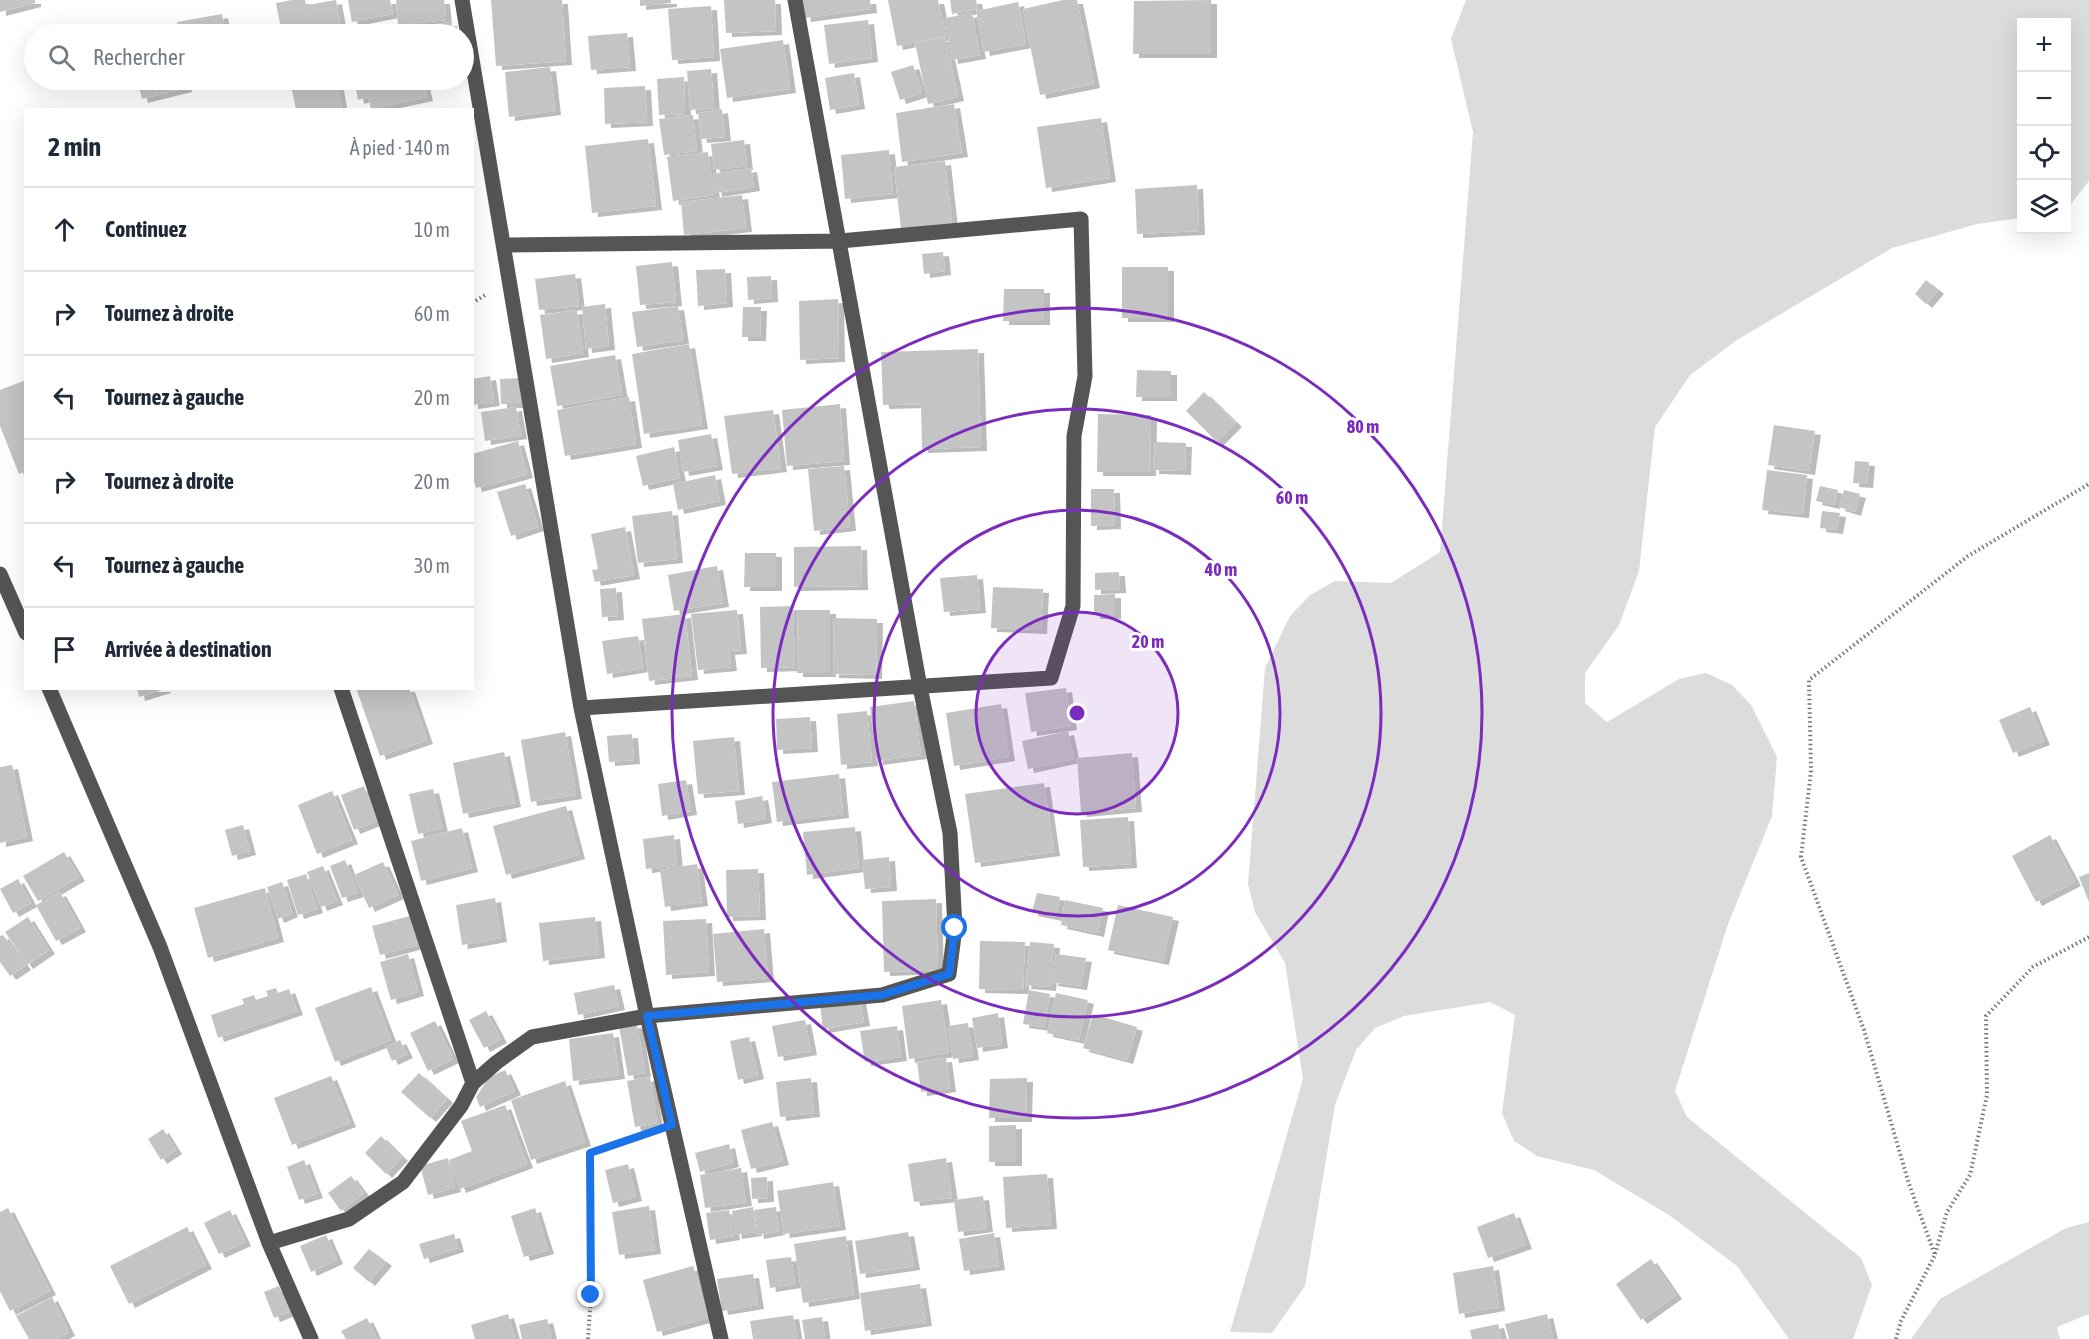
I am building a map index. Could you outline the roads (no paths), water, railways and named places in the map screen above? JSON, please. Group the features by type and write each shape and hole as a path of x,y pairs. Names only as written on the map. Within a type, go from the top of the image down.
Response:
{"street":[{"path":"462,0 466,24"},
{"path":"269,1242 349,1219 403,1182 461,1106 473,1083 497,1062 532,1037 647,1016 882,995 949,974 955,928 950,833 920,687 795,0"},
{"path":"474,70 581,708 647,1016 721,1339"},
{"path":"504,245 840,241 1081,219 1085,376 1074,436 1073,606 1051,678 581,708"},
{"path":"0,574 24,628"},
{"path":"50,690 160,947 269,1242 311,1339"},
{"path":"342,690 473,1083"}]}
